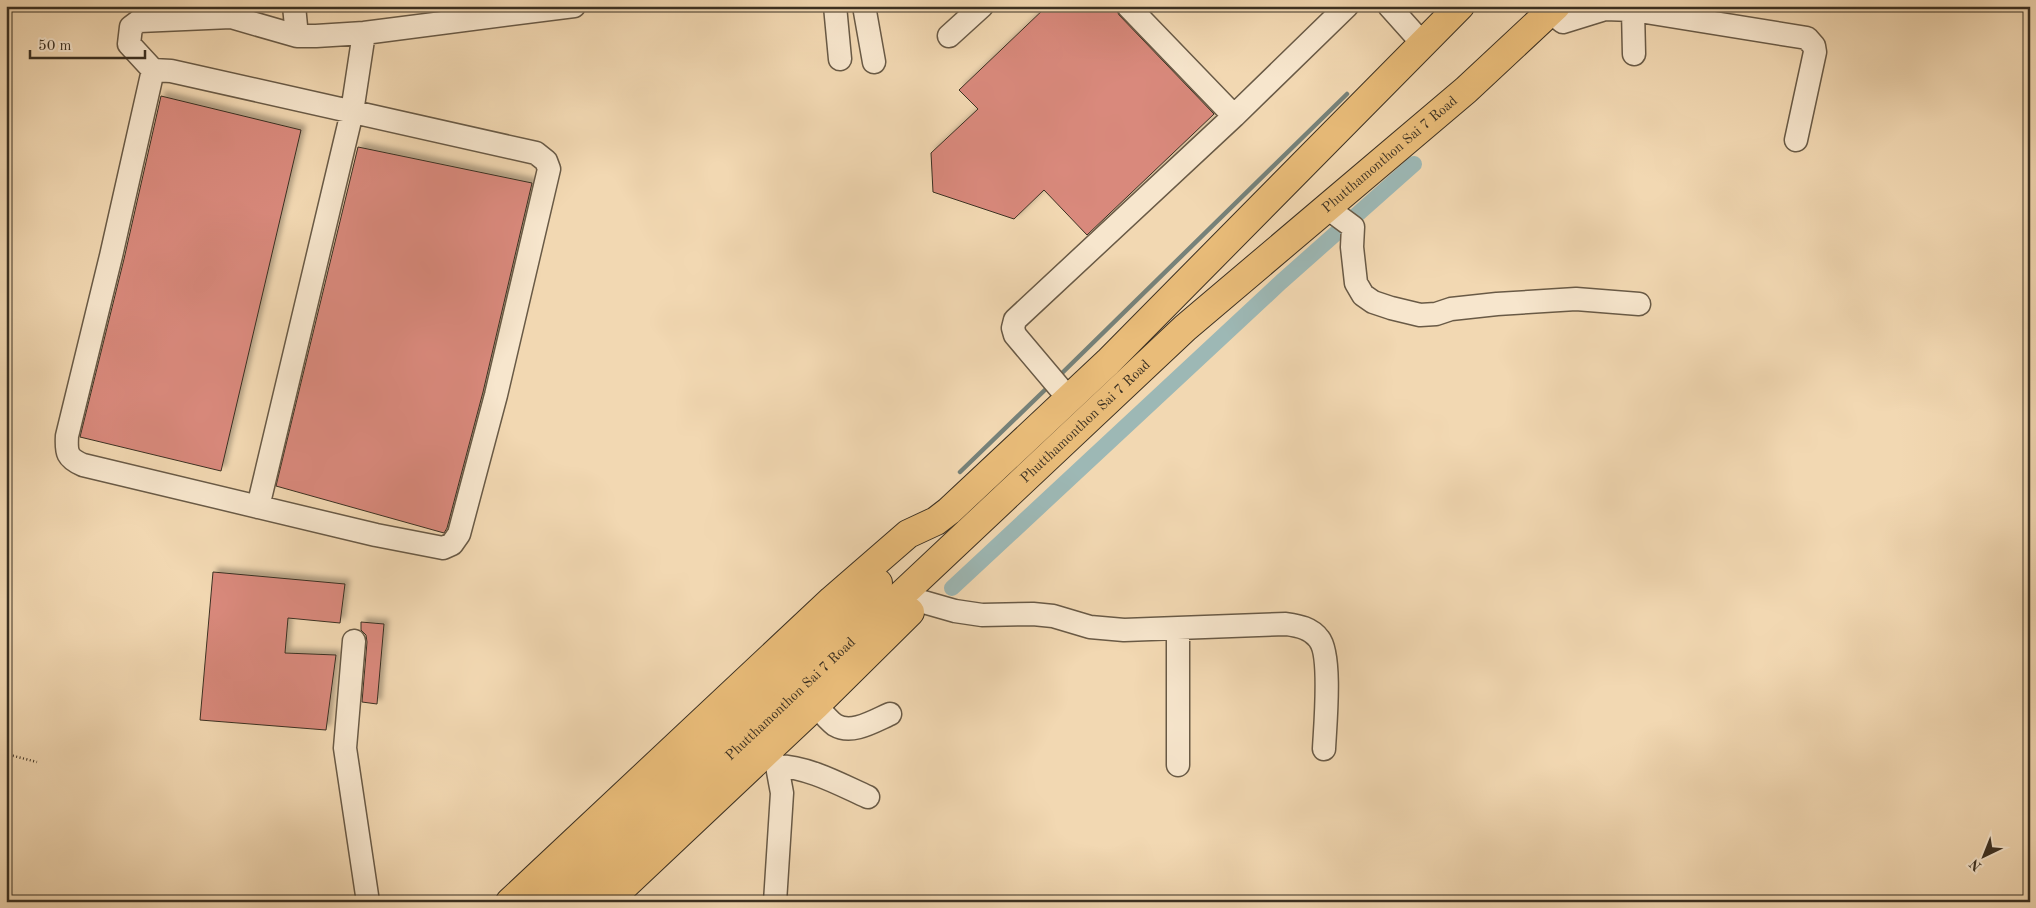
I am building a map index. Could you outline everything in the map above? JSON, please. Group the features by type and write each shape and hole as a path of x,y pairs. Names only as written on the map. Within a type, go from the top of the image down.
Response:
{"main road":[{"name":"Phutthamonthon Sai 7 Road","path":"936,521 1108,362 1460,6"},
{"name":"Phutthamonthon Sai 7 Road","path":"621,844 960,541 1185,328 1466,90 1553,9"},
{"path":"575,902 621,844 912,550 936,521"},
{"path":"510,902 832,600 908,534 936,521"},
{"path":"607,902 772,758 816,705 920,601 948,569 960,541"},
{"path":"544,902 621,844"}],"street":[{"path":"294,6 297,36"},
{"path":"153,70 111,256 67,436 66,450 72,460 83,465 258,507 395,539 443,548 452,544 459,534 496,395 549,169 546,161 536,153 171,71 153,70 129,44 131,27 139,20 231,17 297,36 364,33 574,6"},
{"path":"835,6 840,59"},
{"path":"864,6 874,62"},
{"path":"949,36 982,6"},
{"path":"1128,6 1234,116"},
{"path":"1068,399 1015,335 1013,328 1015,320 1234,116 1347,6"},
{"path":"1389,6 1423,44"},
{"path":"1553,9 1563,22 1605,9 1633,10 1799,36 1811,42 1815,52 1796,140"},
{"path":"1633,10 1634,54"},
{"path":"258,507 352,112 364,33"},
{"path":"1326,208 1353,227 1352,247 1356,283 1363,295 1373,302 1390,308 1420,315 1436,314 1451,309 1497,304 1576,299 1640,304"},
{"path":"920,601 955,611 982,615 1033,614 1052,616 1090,627 1124,630 1286,624 1302,626 1313,632 1321,641 1325,654 1324,749"},
{"path":"1178,628 1178,765"},
{"path":"354,641 345,748 368,902"},
{"path":"816,705 834,724 850,729 860,727 890,714"},
{"path":"772,758 868,797"},
{"path":"772,758 782,793 775,902"}],"path":[{"path":"6,754 36,762"}],"building":[{"path":"1047,6 1115,6 1119,15 1214,114 1087,235 1044,190 1014,219 933,192 931,153 978,109 959,90"},
{"path":"161,96 301,130 221,471 80,437 124,259"},
{"path":"358,147 532,183 483,392 447,528 444,533 276,486"},
{"path":"213,572 345,584 340,623 288,618 285,653 336,655 326,730 200,720"},
{"path":"361,622 384,624 377,704 362,702 367,642 366,635 361,630"}],"waterway":[{"path":"1058,377 1347,94"},
{"path":"952,588 1281,282 1414,164"},
{"path":"960,472 1049,386"}]}
